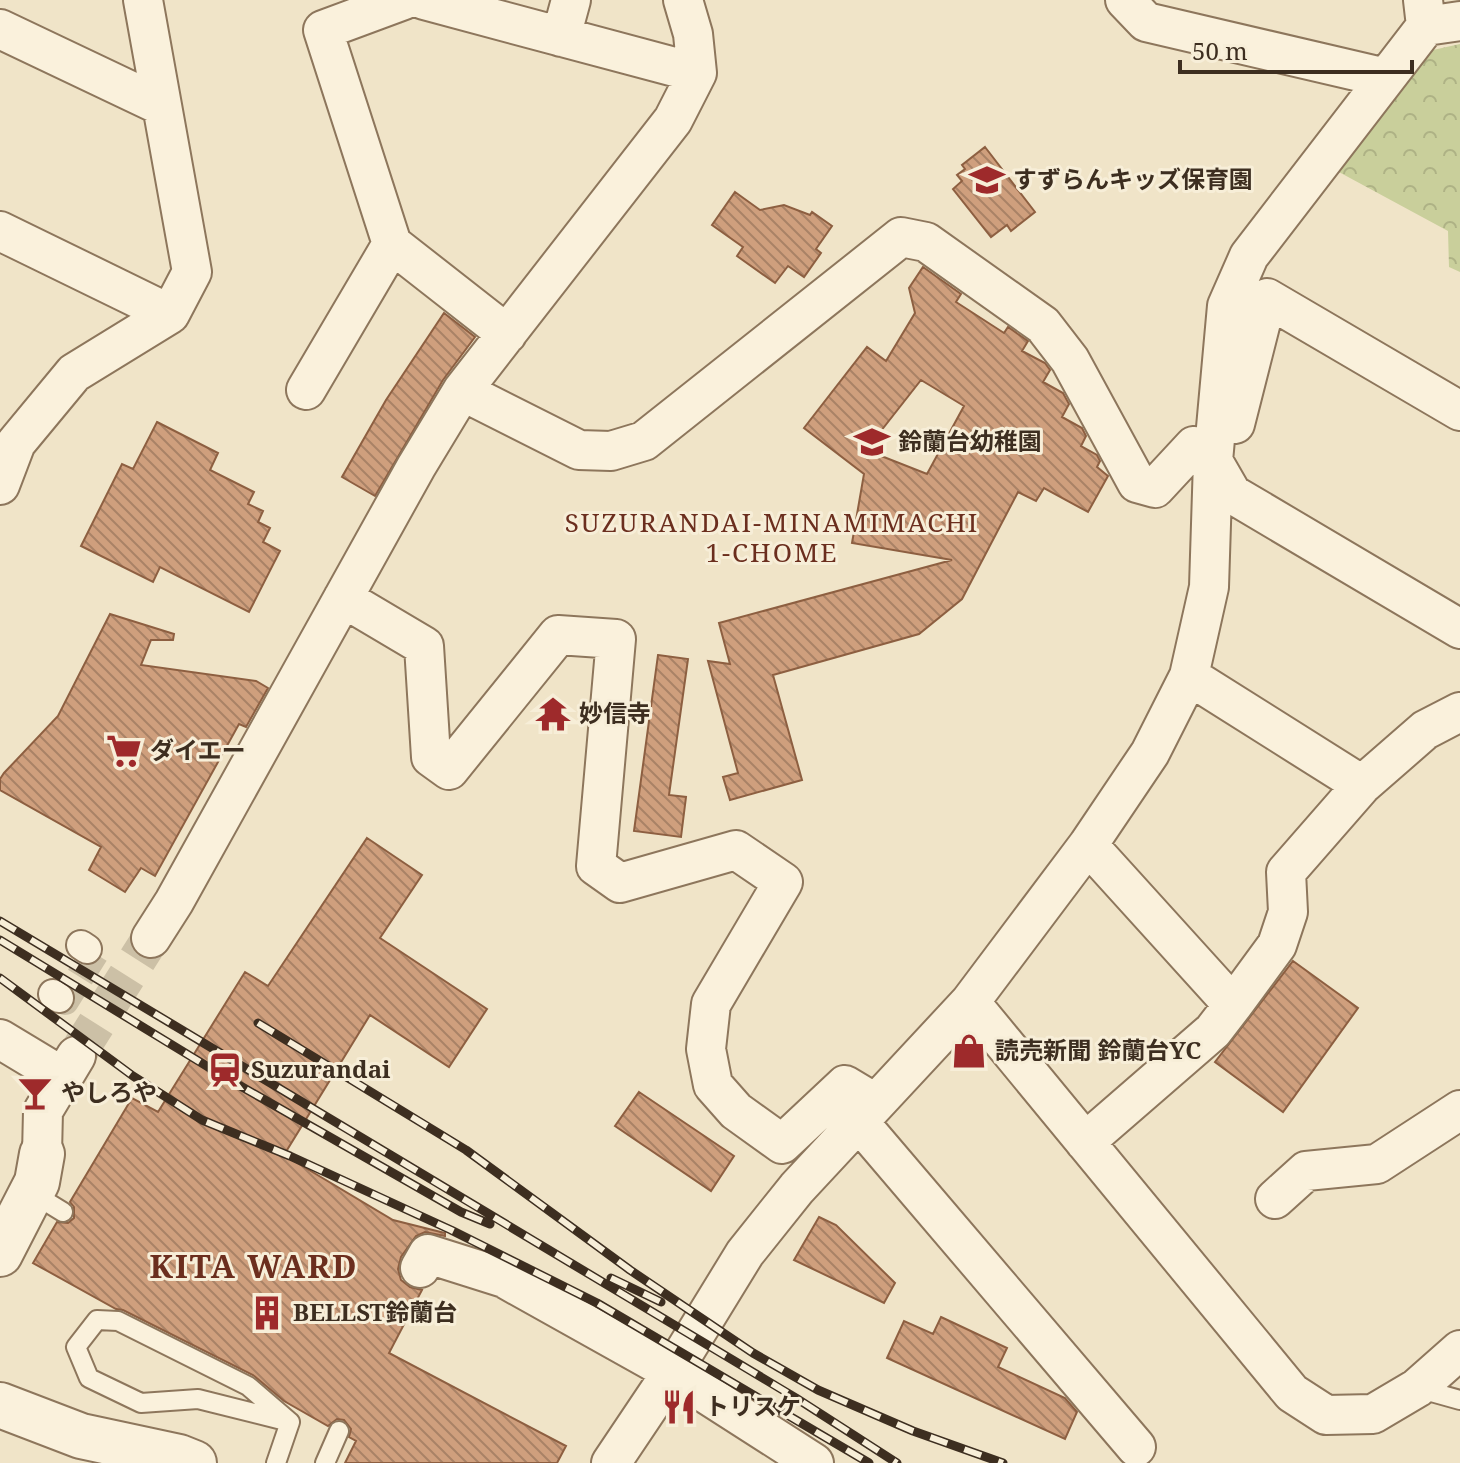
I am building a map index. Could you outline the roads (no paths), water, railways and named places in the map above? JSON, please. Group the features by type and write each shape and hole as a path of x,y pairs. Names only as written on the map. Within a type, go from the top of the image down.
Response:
{"street":[{"path":"0,485 8,439 74,373 170,314 192,272 143,0"},
{"path":"404,0 323,30 392,244 507,334"},
{"path":"424,0 697,73"},
{"path":"561,37 571,0"},
{"path":"151,938 416,467 462,391 673,120 697,73 693,34 683,0"},
{"path":"1125,0 1146,22 1386,78"},
{"path":"611,1463 672,1372 745,1253 797,1188 970,1002 1088,845 1150,753 1189,676 1209,587 1213,461 1227,306 1249,256 1436,16"},
{"path":"0,29 160,105"},
{"path":"0,231 170,314"},
{"path":"462,391 579,450 611,451 644,441 901,237 926,242 1043,325 1070,360 1137,483 1155,488 1194,446 1213,461 1232,494 1460,629"},
{"path":"306,390 392,244"},
{"path":"1213,461 1232,435 1267,298 1460,411"},
{"path":"343,598 424,646 431,757 449,770 558,635 616,639 596,866 620,883 736,850 783,882 711,1004 706,1049 713,1085 736,1111 782,1144 845,1085 1136,1447"},
{"path":"1189,676 1362,785"},
{"path":"1085,1142 1213,1031 1233,1005 1277,945 1288,912 1286,872 1362,785 1425,730 1460,712"},
{"path":"1088,845 1233,1005"},
{"path":"970,1002 1292,1393 1326,1415 1373,1414 1417,1388 1460,1350"},
{"path":"0,1039 70,1067 43,1111 46,1186 0,1254"},
{"path":"1275,1199 1306,1171 1377,1164 1460,1110"},
{"path":"430,1256 504,1278 672,1372 814,1463"},
{"path":"0,1405 81,1436 194,1463"}],"lane":[{"path":"97,1320 118,1321 248,1386 290,1422 198,1399 141,1403 89,1378 76,1347 97,1320"},
{"path":"1417,1388 1460,1400"},
{"path":"276,1463 290,1422"},
{"path":"325,1463 339,1431"}],"tunnel":[{"path":"76,1056 151,938"},
{"path":"53,994 65,1001 95,953"}],"railway":[{"path":"0,921 796,1398 897,1463"},
{"path":"0,940 223,1076 461,1212 490,1224"},
{"path":"0,978 133,1076 202,1120 290,1156 451,1230 597,1303 869,1463"},
{"path":"258,1023 466,1150 630,1270 753,1353 818,1390 913,1431 1003,1463"},
{"path":"611,1278 661,1302"}],"place":[{"name":"すずらんキッズ保育園","path":"987,180"},
{"name":"鈴蘭台幼稚園","path":"872,442"},
{"name":"妙信寺","path":"553,714"},
{"name":"ダイエー","path":"124,751"},
{"name":"読売新聞 鈴蘭台YC","path":"969,1051"},
{"name":"Suzurandai","path":"225,1070"},
{"name":"やしろや","path":"35,1093"},
{"name":"BELLST鈴蘭台","path":"267,1313"},
{"name":"トリスケ","path":"679,1407"}],"district":[{"name":"SUZURANDAI-MINAMIMACHI 1-CHOME","path":"772,538"},
{"name":"KITA WARD","path":"254,1267"}]}
